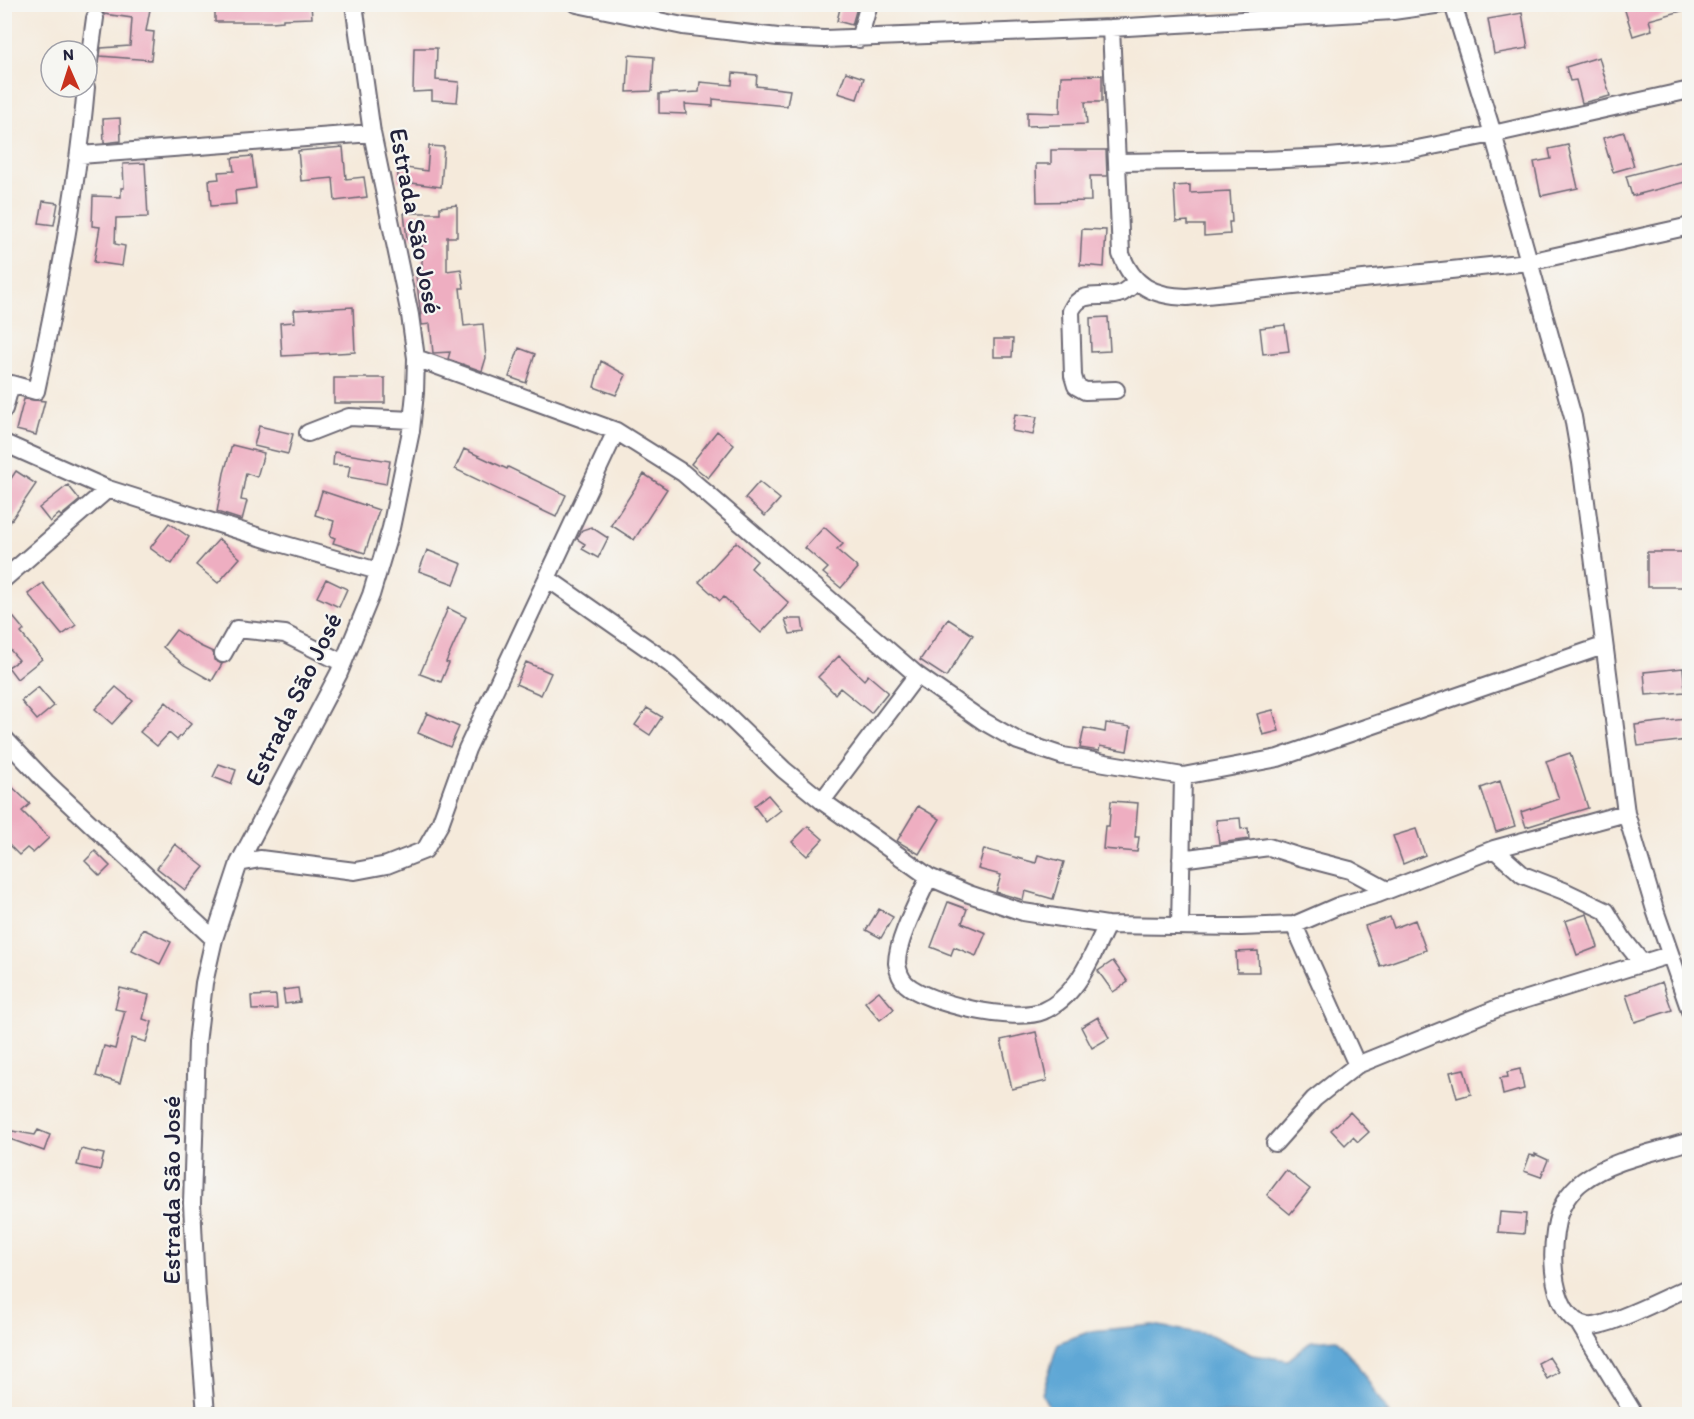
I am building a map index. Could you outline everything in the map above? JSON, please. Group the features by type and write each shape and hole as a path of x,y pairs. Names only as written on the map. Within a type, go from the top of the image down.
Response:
{"street":[{"name":"Estrada São José","path":"206,1414 192,1203 197,1043 204,983 214,939 239,864 311,729 343,663 371,595 391,528 412,420 416,358 398,253 372,133 354,4"},
{"path":"577,4 683,26 778,37 859,39 1111,28 1393,11 1442,4"},
{"path":"859,39 869,4"},
{"path":"1453,4 1493,134 1573,417 1581,463 1626,813 1669,955 1689,1011"},
{"path":"92,39 95,18"},
{"path":"1111,28 1121,254 1130,273 1137,281 1157,293 1187,297 1529,262 1689,226"},
{"path":"1118,162 1262,160 1412,150 1689,90"},
{"path":"4,409 11,384 36,392 58,292 80,155 85,99"},
{"path":"80,155 372,133"},
{"path":"1116,390 1085,391 1076,386 1073,376 1071,311 1076,302 1085,297 1121,293 1137,281"},
{"path":"416,358 616,431 683,473 917,675 984,721 1018,741 1063,756 1184,776 1278,758 1603,646"},
{"path":"308,433 349,417 412,420"},
{"path":"239,864 260,859 355,871 387,865 425,850 440,825 467,749 616,431"},
{"path":"4,443 108,489 279,543 378,571"},
{"path":"4,579 108,489"},
{"path":"547,578 670,664 722,709 784,770 822,801 929,877 969,894 1023,912 1107,925 1294,925 1338,906 1494,849 1626,813"},
{"path":"223,654 237,629 285,634 343,663"},
{"path":"822,801 917,675"},
{"path":"4,738 46,782 214,939"},
{"path":"1180,926 1184,776"},
{"path":"1180,859 1269,847 1350,870 1387,890"},
{"path":"1494,849 1523,875 1606,911 1623,939 1642,963"},
{"path":"929,877 907,928 897,963 901,978 907,985 928,996 1011,1016 1029,1015 1044,1010 1070,992 1076,984 1107,925"},
{"path":"1294,925 1357,1065"},
{"path":"1275,1143 1314,1099 1357,1065 1498,1008 1669,955"},
{"path":"1689,1141 1617,1164 1581,1182 1564,1202 1557,1224 1553,1254 1554,1272 1563,1307 1569,1316 1588,1326 1598,1326 1689,1287"},
{"path":"1578,1322 1634,1414"}],"water":[{"path":"1153,1325 1211,1335 1252,1355 1288,1360 1312,1341 1336,1339 1355,1361 1389,1414 1053,1414 1042,1394 1058,1343 1091,1331"}],"building":[{"path":"94,4 151,4 146,31 154,32 151,60 100,56 101,48 130,46 132,18 104,14 101,9 94,8"},
{"path":"215,4 311,4 312,18 283,19 283,21 272,22 215,22"},
{"path":"841,4 858,4 852,25 837,21"},
{"path":"1623,4 1689,4 1689,9 1649,20 1652,30 1633,36"},
{"path":"1522,13 1528,48 1494,54 1488,19"},
{"path":"414,48 437,48 436,80 459,82 457,102 432,100 432,91 413,92"},
{"path":"629,55 654,57 652,91 627,92"},
{"path":"1599,57 1610,96 1582,103 1576,80 1570,81 1566,67"},
{"path":"846,72 864,78 857,99 838,93"},
{"path":"733,73 757,75 756,86 790,90 787,106 713,99 713,106 685,104 686,114 659,113 659,94 699,92 700,82 732,85"},
{"path":"1102,75 1102,102 1085,102 1087,124 1027,126 1027,112 1060,113 1061,76"},
{"path":"120,118 121,141 104,143 103,119"},
{"path":"1624,132 1634,166 1613,172 1603,138"},
{"path":"1568,145 1578,188 1541,196 1534,162 1551,159 1549,149"},
{"path":"429,146 444,147 441,187 397,181 399,167 427,171"},
{"path":"343,147 346,179 364,177 367,197 335,201 333,178 301,181 298,151"},
{"path":"1051,150 1106,150 1107,176 1090,176 1091,201 1037,202 1036,164 1051,164"},
{"path":"252,156 256,188 235,191 236,204 211,206 209,180 219,179 218,172 234,171 232,158"},
{"path":"1687,160 1689,181 1632,196 1626,176"},
{"path":"145,163 148,217 116,218 115,244 125,246 122,266 94,262 100,227 92,226 93,196 121,197 121,188 124,188 123,164"},
{"path":"1190,185 1190,193 1230,191 1232,222 1229,222 1230,234 1204,236 1204,225 1188,225 1188,221 1176,222 1174,186"},
{"path":"43,201 58,203 54,225 39,223"},
{"path":"457,205 457,237 447,237 447,271 461,269 464,288 460,288 464,326 483,324 486,358 482,371 448,359 450,352 433,353 430,324 422,325 416,275 422,274 422,237 407,239 404,213 440,213 440,207"},
{"path":"1082,229 1106,230 1104,267 1080,265"},
{"path":"353,307 355,352 282,356 280,323 295,322 294,310"},
{"path":"1108,317 1110,351 1091,352 1090,318"},
{"path":"1285,325 1289,351 1263,354 1260,328"},
{"path":"994,339 1013,339 1012,357 994,357"},
{"path":"519,348 535,354 526,383 509,377"},
{"path":"601,361 626,375 616,395 594,387"},
{"path":"334,378 385,378 385,403 334,403"},
{"path":"24,399 45,401 36,435 16,430"},
{"path":"1015,414 1037,417 1033,435 1012,431"},
{"path":"259,426 293,434 288,454 254,446"},
{"path":"717,431 734,445 708,478 691,464"},
{"path":"232,445 264,453 257,477 246,473 241,500 247,501 242,520 217,512"},
{"path":"464,449 566,495 556,517 455,469"},
{"path":"334,452 390,461 386,484 348,477 350,466 333,465"},
{"path":"16,471 36,484 4,531 4,489"},
{"path":"644,474 667,489 634,540 611,525"},
{"path":"759,482 780,499 765,516 745,498"},
{"path":"68,485 80,500 50,522 39,508"},
{"path":"322,491 379,510 365,553 333,543 335,538 330,536 334,521 315,515"},
{"path":"169,523 189,537 172,564 150,548"},
{"path":"591,527 608,538 598,558 582,549 585,544 577,539 582,530"},
{"path":"824,527 843,544 837,550 858,568 841,588 823,573 828,568 805,548"},
{"path":"219,539 240,558 218,583 196,565"},
{"path":"736,542 757,561 751,568 789,603 761,633 724,597 720,601 699,582"},
{"path":"427,550 462,564 454,584 419,571"},
{"path":"1647,552 1689,552 1689,587 1647,587"},
{"path":"326,579 347,589 339,607 317,597"},
{"path":"43,583 76,625 62,635 28,594"},
{"path":"4,606 24,630 21,633 42,659 17,679 8,667 19,660 4,643"},
{"path":"448,608 466,617 446,662 449,663 441,682 420,674"},
{"path":"785,619 802,619 804,632 790,634"},
{"path":"948,619 973,635 946,677 920,660"},
{"path":"176,630 213,652 214,660 222,664 212,681 184,665 163,647"},
{"path":"839,656 864,680 868,675 888,692 871,713 840,688 835,694 818,677"},
{"path":"526,662 551,673 541,695 516,684"},
{"path":"1683,668 1685,692 1646,695 1644,672"},
{"path":"38,687 54,706 37,720 21,701"},
{"path":"116,687 133,701 112,724 95,709"},
{"path":"166,702 191,724 177,740 169,733 157,746 140,732"},
{"path":"647,708 662,717 650,735 635,725"},
{"path":"1273,710 1279,731 1263,735 1257,714"},
{"path":"427,713 459,727 450,747 418,733"},
{"path":"1685,719 1687,740 1638,746 1635,725"},
{"path":"1106,723 1131,727 1127,751 1100,746 1099,751 1080,748 1084,728 1105,732"},
{"path":"1570,753 1588,808 1526,827 1521,812 1559,799 1546,761"},
{"path":"219,764 236,770 231,784 213,777"},
{"path":"4,779 30,804 22,811 49,838 33,853 27,848 19,855 4,840"},
{"path":"1500,781 1515,826 1496,832 1481,788"},
{"path":"768,795 781,810 766,822 754,806"},
{"path":"1111,801 1138,803 1135,837 1139,837 1137,852 1103,849 1105,826 1109,826"},
{"path":"918,806 940,819 919,854 897,841"},
{"path":"1240,818 1241,829 1248,828 1249,839 1219,843 1216,820"},
{"path":"808,826 823,839 807,856 792,842"},
{"path":"1416,829 1425,855 1403,864 1393,836"},
{"path":"175,844 204,867 185,890 157,868"},
{"path":"984,849 1036,863 1038,855 1064,862 1053,899 1025,891 1023,900 996,892 1001,875 978,869"},
{"path":"95,851 110,866 100,876 85,861"},
{"path":"948,902 967,909 962,923 986,933 976,956 954,947 951,955 931,947"},
{"path":"879,909 893,917 881,938 866,930"},
{"path":"1587,914 1598,947 1577,955 1565,921"},
{"path":"1390,917 1394,928 1415,920 1426,950 1380,966 1365,926"},
{"path":"143,929 171,942 160,964 132,950"},
{"path":"1258,951 1259,972 1237,972 1236,952"},
{"path":"1113,961 1128,982 1113,992 1098,971"},
{"path":"1662,982 1672,1010 1635,1022 1626,995"},
{"path":"120,988 149,995 143,1019 152,1022 146,1042 132,1038 120,1083 96,1076 104,1046 115,1049 125,1011 115,1009"},
{"path":"298,988 300,1002 285,1004 283,990"},
{"path":"879,991 894,1009 880,1020 865,1002"},
{"path":"276,995 277,1009 252,1010 251,996"},
{"path":"1098,1017 1109,1038 1092,1048 1081,1027"},
{"path":"1036,1032 1047,1081 1012,1089 1001,1040"},
{"path":"1464,1069 1471,1094 1457,1098 1450,1072"},
{"path":"1520,1069 1524,1089 1503,1095 1500,1078 1508,1077 1507,1072"},
{"path":"1350,1112 1369,1132 1358,1142 1353,1137 1345,1145 1331,1130"},
{"path":"6,1130 35,1135 38,1130 50,1135 44,1151 4,1137"},
{"path":"81,1149 104,1154 100,1170 77,1165"},
{"path":"1535,1154 1548,1160 1541,1177 1524,1171 1530,1155 1535,1156"},
{"path":"1286,1170 1310,1189 1290,1214 1267,1195"},
{"path":"1500,1212 1526,1214 1524,1234 1498,1232"},
{"path":"1549,1357 1559,1372 1547,1379 1538,1363"}]}
